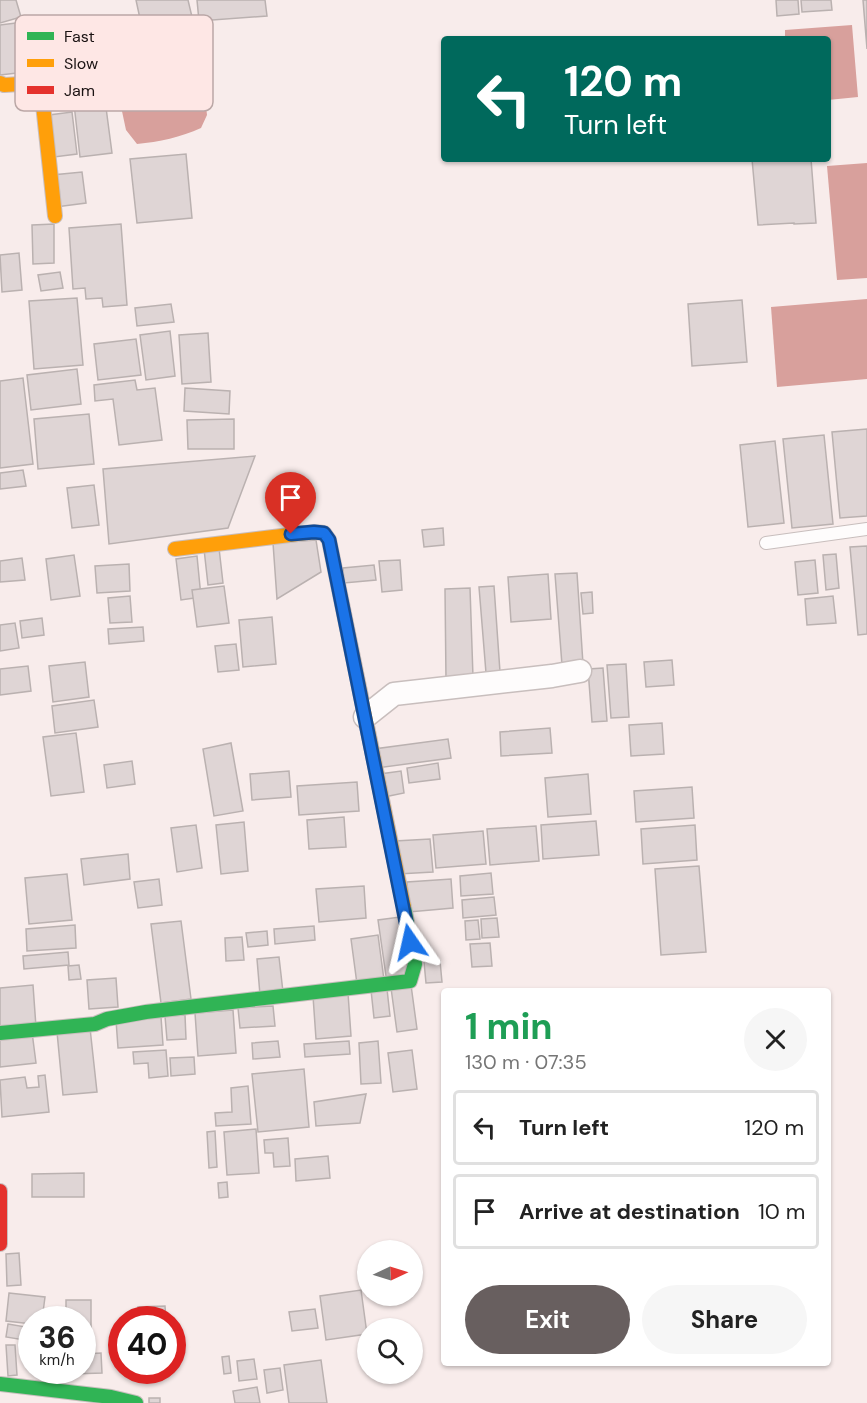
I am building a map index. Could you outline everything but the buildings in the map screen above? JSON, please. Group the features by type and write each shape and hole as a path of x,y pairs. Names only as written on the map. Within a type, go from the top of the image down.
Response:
{"street":[{"path":"0,83 15,84"},
{"path":"44,111 55,216"},
{"path":"0,1033 95,1024 107,1019 146,1012 410,981 415,964 329,540 324,533 314,532 175,549"},
{"path":"364,717 394,694 580,671"},
{"path":"0,1191 0,1244"},
{"path":"0,1384 111,1397 136,1403"}],"lane":[{"path":"766,543 867,529"}],"shaded area":[{"path":"852,25 858,97 831,100 831,36 785,36 785,30"},
{"path":"122,111 207,111 201,128 170,139 137,144 126,130"},
{"path":"867,163 867,278 837,280 827,166"},
{"path":"867,299 867,379 777,387 771,307"}],"traffic: fast":[{"path":"0,1033 95,1024 107,1019 146,1012 410,981 415,964 404,907"},
{"path":"0,1384 111,1397 136,1403"}],"traffic: slow":[{"path":"0,83 15,84"},
{"path":"44,111 55,216"},
{"path":"175,549 314,532 324,533 329,540 404,907"}],"traffic: jam":[{"path":"0,1191 0,1244"}],"route":[{"path":"291,534 324,533 329,540 410,942"}]}
